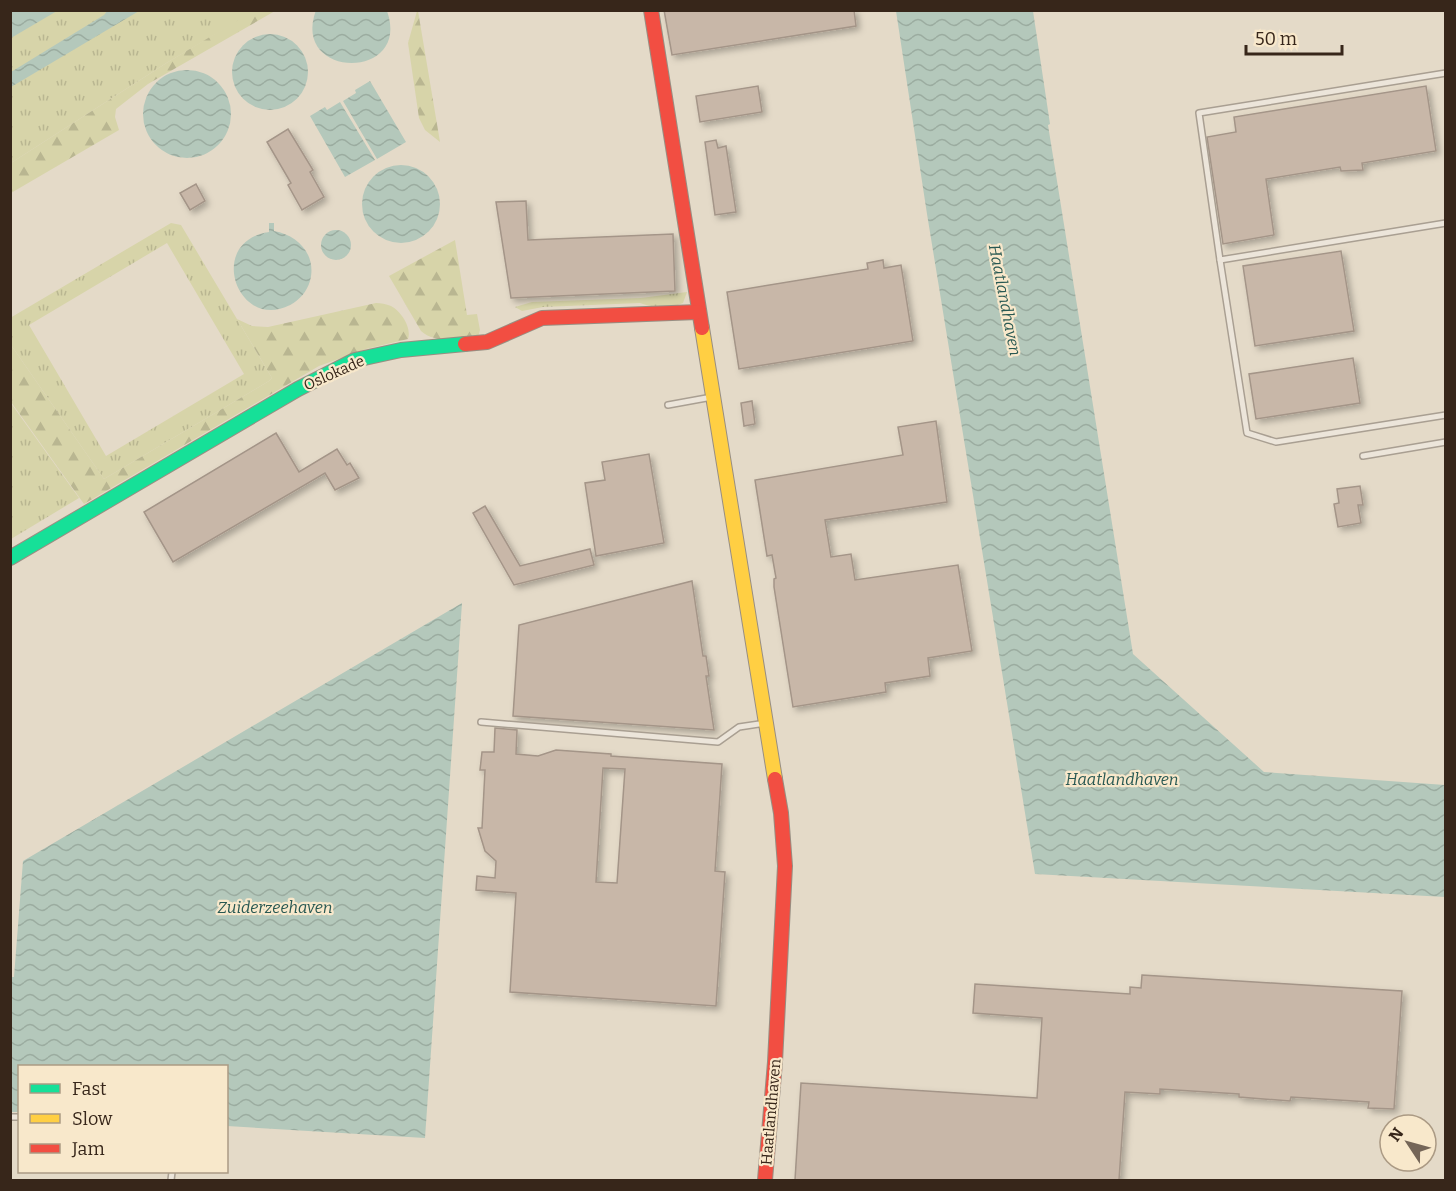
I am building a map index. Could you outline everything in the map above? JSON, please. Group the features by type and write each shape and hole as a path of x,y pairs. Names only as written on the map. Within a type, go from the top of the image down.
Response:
{"street":[{"name":"Haatlandhaven","path":"651,10 698,312 781,813 785,866 775,1062 765,1180"},
{"name":"Oslokade","path":"10,558 298,389 355,360 401,350 488,342 542,318 698,312"}],"lane":[{"path":"1446,74 1199,113 1247,433 1276,442 1446,415"},
{"path":"1220,260 1446,223"},
{"path":"668,405 712,397"},
{"path":"1363,456 1446,442"},
{"path":"481,722 718,742 738,727 766,723"}],"green space":[{"path":"255,10 275,11 148,84 116,109 115,117 119,130 11,193 11,163 168,62"},
{"path":"11,11 255,11 168,62 11,163"},
{"path":"417,11 440,142 425,130 419,118 408,43"},
{"path":"171,223 181,225 272,378 104,479 11,345 10,318","holes":["167,243 244,374 106,456 29,325"]},
{"path":"455,240 467,315 477,314 480,330 478,337 433,338 421,331 389,276"},
{"path":"687,292 683,303 667,307 640,303 543,307 522,311 515,307 532,302 641,298"},
{"path":"376,303 391,306 398,312 407,325 408,339 366,349 319,366 84,504 11,402 11,345 104,479 272,378 237,319 252,326 268,327"},
{"path":"10,402 79,498 11,539 10,539"}],"water":[{"path":"11,10 57,10 57,11 11,38"},
{"path":"108,10 139,11 11,87 11,72 104,15"},
{"path":"316,10 387,11 390,34 383,50 369,60 351,63 334,60 320,50 313,33"},
{"name":"Haatlandhaven","path":"896,11 1033,11 1050,124 1048,125 1133,654 1264,772 1445,785 1445,897 1035,874"},
{"path":"263,34 277,34 291,40 302,51 308,65 305,87 297,99 277,110 263,110 249,104 238,93 232,79 232,65 238,51 249,40"},
{"path":"187,70 204,73 218,83 228,97 231,114 228,131 218,145 204,155 187,158 170,155 156,145 146,131 143,114 146,97 156,83 170,73"},
{"path":"370,81 406,142 377,159 343,101"},
{"path":"340,102 375,160 345,177 310,116 325,107 327,110"},
{"path":"401,165 416,168 428,177 437,189 440,204 437,219 428,231 416,240 401,243 386,240 374,231 365,219 362,204 365,189 374,177 386,168"},
{"path":"269,223 274,223 274,231 283,233 298,242 304,248 311,263 310,281 305,292 290,305 272,310 256,306 244,296 236,282 234,267 238,251 249,239 269,232"},
{"path":"336,230 342,231 350,239 350,251 342,259 336,260 330,259 322,251 321,245 322,239 330,231"},
{"name":"Zuiderzeehaven","path":"462,603 425,1138 228,1126 228,1065 18,1065 18,1112 11,1112 11,977 14,977 23,861"}],"building":[{"path":"664,10 854,10 856,26 672,55"},
{"path":"758,86 762,112 700,122 696,96"},
{"path":"1426,86 1436,151 1362,163 1363,170 1341,171 1340,167 1266,179 1274,235 1223,244 1207,137 1236,132 1234,117"},
{"path":"288,129 313,170 310,172 324,197 302,210 288,185 291,183 267,142"},
{"path":"716,140 718,148 726,146 736,212 715,215 705,142"},
{"path":"196,184 205,201 190,210 180,193"},
{"path":"526,201 528,240 673,234 675,291 511,298 496,202"},
{"path":"1341,251 1354,331 1255,346 1243,266"},
{"path":"883,260 884,268 901,265 913,341 739,369 727,292 868,269 867,263"},
{"path":"1353,358 1360,403 1256,419 1249,374"},
{"path":"752,401 755,424 744,426 741,403"},
{"path":"936,421 947,502 825,520 831,557 851,554 855,580 958,565 972,651 928,658 930,676 885,683 886,692 793,707 774,587 776,578 772,555 767,556 755,480 903,455 898,427"},
{"path":"276,433 299,472 337,449 347,465 350,463 359,478 335,490 325,473 173,562 144,512"},
{"path":"649,454 664,543 596,556 585,483 605,480 602,462"},
{"path":"1360,486 1363,505 1358,505 1361,523 1338,527 1334,504 1339,503 1337,489"},
{"path":"485,506 520,566 590,549 594,565 514,585 473,513"},
{"path":"692,581 703,656 706,656 709,676 706,676 714,730 513,716 519,625"},
{"path":"495,728 517,730 516,754 538,756 556,750 722,764 715,871 725,872 716,1006 510,992 516,893 476,890 477,876 495,878 496,861 485,851 478,828 482,828 485,770 480,770 482,752 494,752","holes":["603,768 625,769 617,883 596,882"]},
{"path":"1142,975 1402,991 1394,1109 1368,1108 1369,1102 1291,1097 1290,1101 1239,1097 1239,1094 1160,1089 1160,1094 1125,1092 1119,1180 795,1180 801,1083 1037,1098 1042,1018 973,1013 975,984 1130,994 1130,987 1141,988"}],"traffic: fast":[{"path":"10,558 298,389 355,360 401,350 465,344"}],"traffic: slow":[{"path":"702,328 775,779"}],"traffic: jam":[{"path":"651,10 702,328"},
{"path":"465,344 487,342 542,318 698,312"},
{"path":"765,1180 775,1062 785,866 781,813 775,779"}]}
